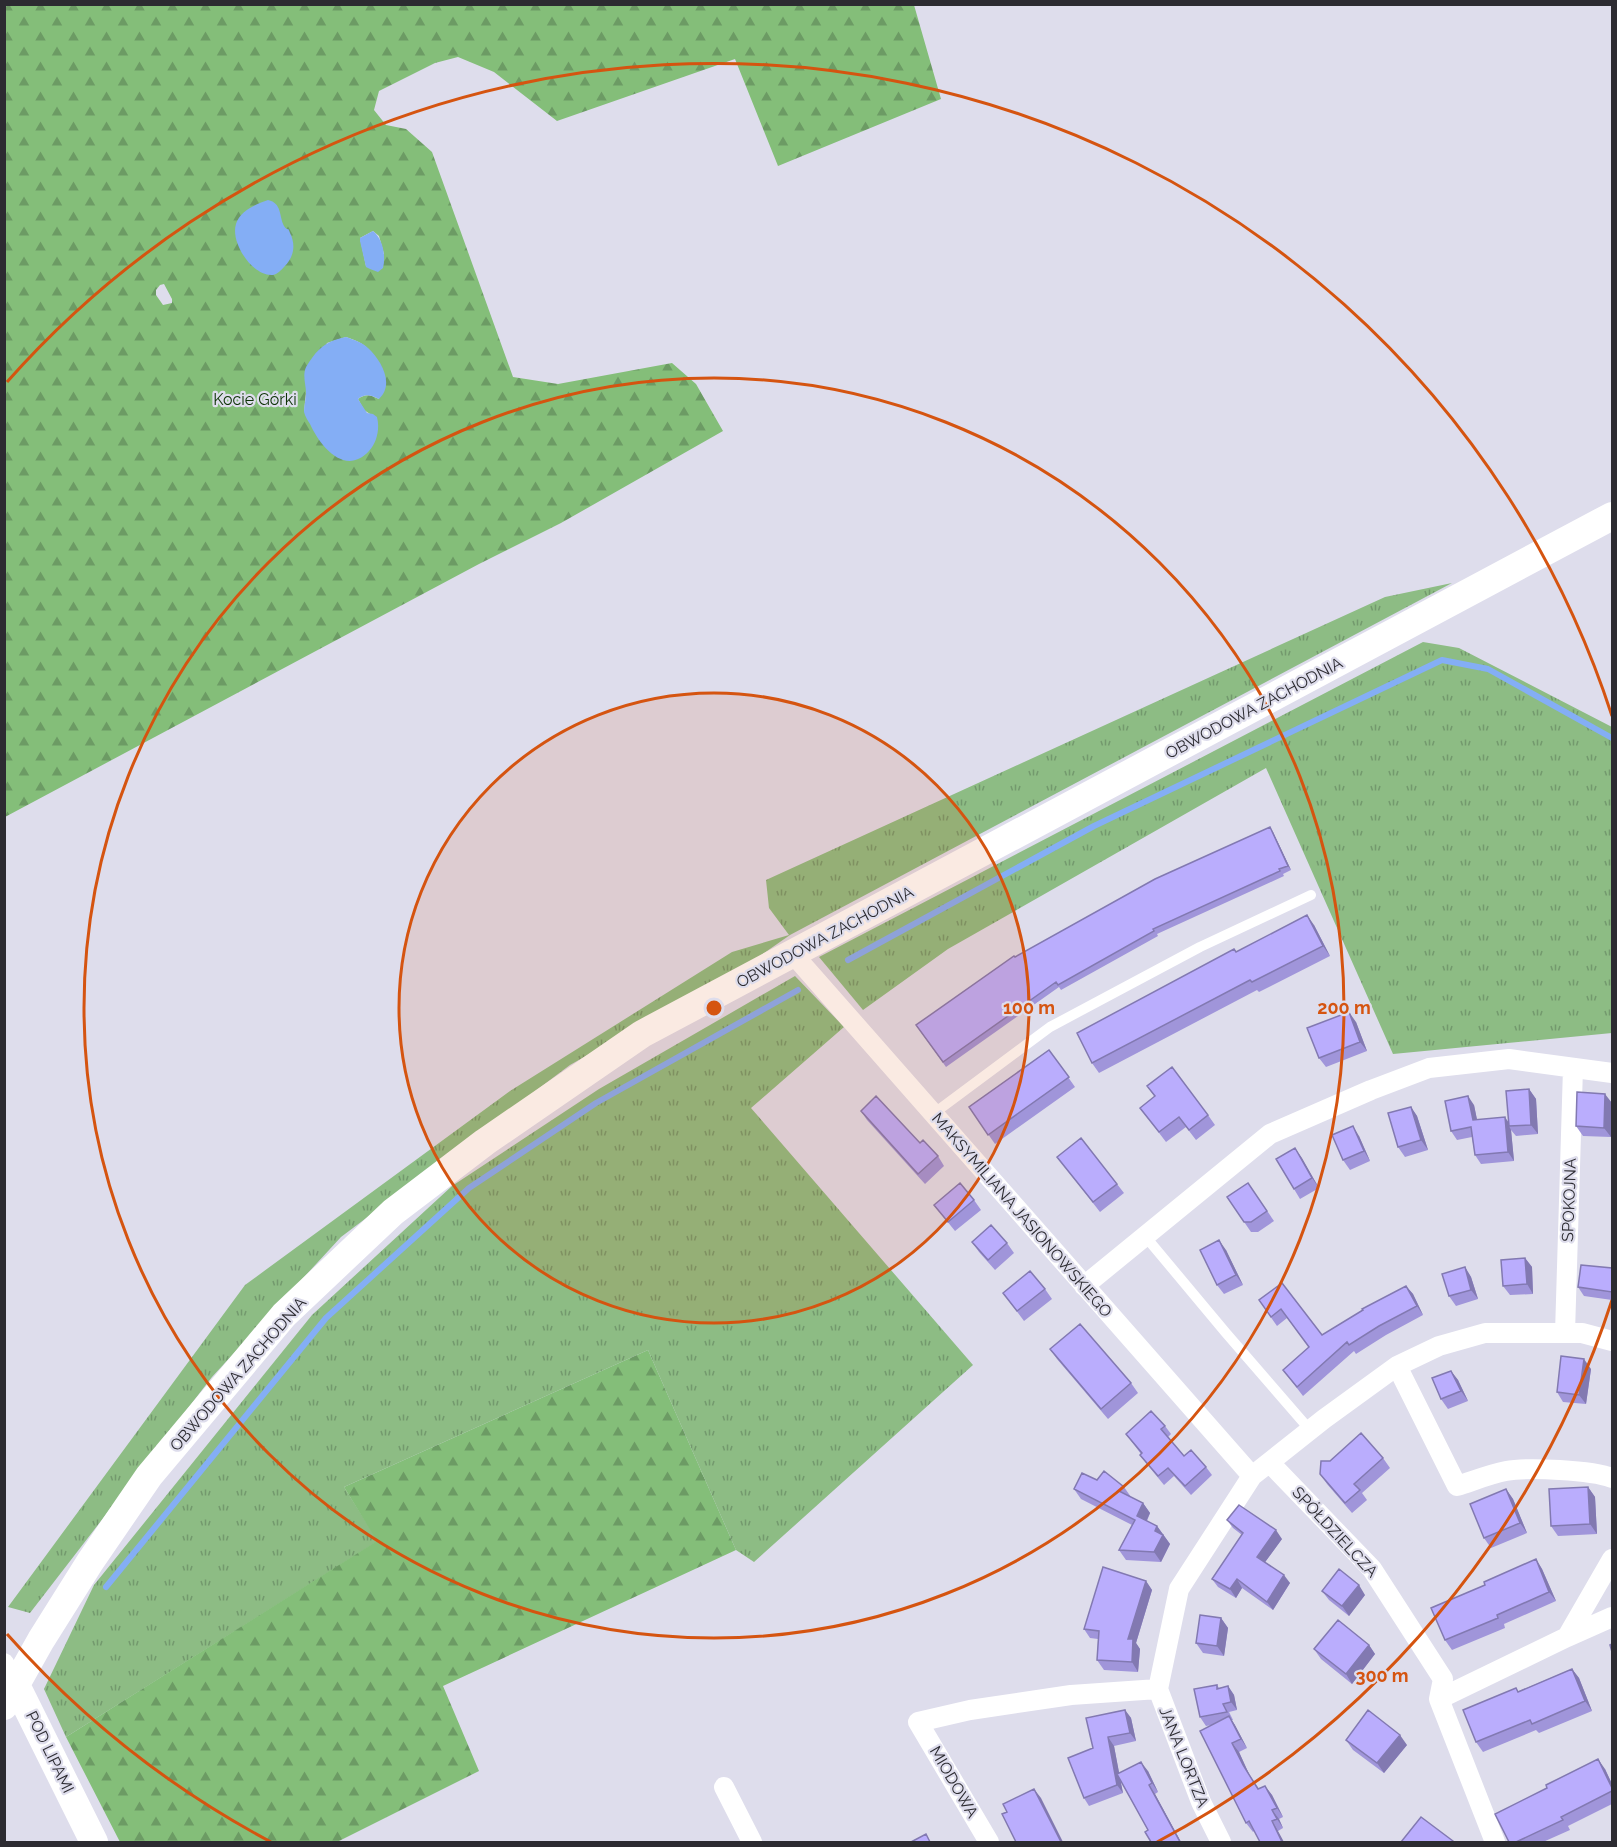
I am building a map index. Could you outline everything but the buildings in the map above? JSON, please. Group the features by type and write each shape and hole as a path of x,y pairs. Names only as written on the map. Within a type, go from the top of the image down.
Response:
{"main road":[{"name":"OBWODOWA ZACHODNIA","path":"8,1685 149,1476 284,1315 385,1220 485,1142 642,1035 1612,516"},
{"name":"POD LIPAMI","path":"8,1685 94,1842"}],"street":[{"name":"MAKSYMILIANA JASIONOWSKIEGO","path":"793,954 1252,1476"},
{"path":"1084,1286 1270,1134 1371,1090 1429,1068 1509,1059 1612,1073"},
{"name":"SPOKOJNA","path":"1565,1333 1573,1068"},
{"path":"1252,1476 1397,1366 1438,1346 1485,1333 1582,1333 1612,1341"},
{"path":"1397,1366 1457,1486 1508,1471 1556,1470 1604,1475 1612,1478"},
{"name":"SPÓŁDZIELCZA","path":"1270,1463 1372,1569 1443,1679 1439,1699 1496,1842"},
{"name":"JANA LORTZA","path":"1221,1842 1201,1802 1158,1689 1179,1589 1252,1476"},
{"path":"1567,1637 1612,1559"},
{"path":"1439,1699 1612,1617"},
{"name":"MIODOWA","path":"989,1842 918,1722 970,1710 1071,1695 1158,1689"},
{"path":"724,1787 752,1842"}],"lane":[{"path":"933,1114 1050,1027 1200,947 1311,895"},
{"path":"1145,1236 1310,1430"}],"green space":[{"name":"Kocie Górki","path":"7,5 914,5 941,99 778,166 735,59 557,121 494,72 458,57 435,63 379,91 374,110 386,125 406,129 432,152 513,377 558,384 672,363 696,384 723,431 561,523 479,564 5,817 4,10","holes":["373,231 379,236 384,254 366,266 360,238","164,284 172,303 163,305 156,295 156,290","346,337 366,347 371,353 377,368 379,399 368,395 358,399 364,410 370,414 304,412 306,392 327,343"]},
{"path":"1452,583 790,935 747,965 570,1065 341,1237 212,1377 30,1613 8,1607 245,1285 510,1091 732,952 789,935 769,908 766,880 1385,597"},
{"path":"1423,642 1459,648 1612,727 1612,1033 1393,1054 1266,768 948,949 863,1010 819,957"},
{"path":"795,976 844,1027 751,1108 973,1365 754,1562 736,1550 648,1350 344,1487 378,1541 66,1737 44,1689 94,1585 312,1315 452,1186 599,1089"},
{"path":"648,1350 736,1550 443,1686 479,1771 337,1842 120,1842 66,1737 377,1541 344,1487"}],"water":[{"path":"268,200 278,207 284,226 292,237 293,246 292,255 287,263 273,275 258,271 251,265 240,249 235,232 241,215"},
{"path":"373,231 379,238 384,253 383,268 378,272 366,267 360,241 360,238"},
{"path":"346,337 358,341 373,353 386,379 384,393 379,399 368,395 358,399 367,413 377,417 378,430 376,440 369,451 351,461 334,456 327,449 314,433 304,412 306,393 304,373 307,365 323,346"}],"waterway":[{"path":"848,960 1094,826 1442,660 1488,669 1612,738"},
{"path":"106,1587 326,1318 469,1188 596,1103 798,990"}]}
